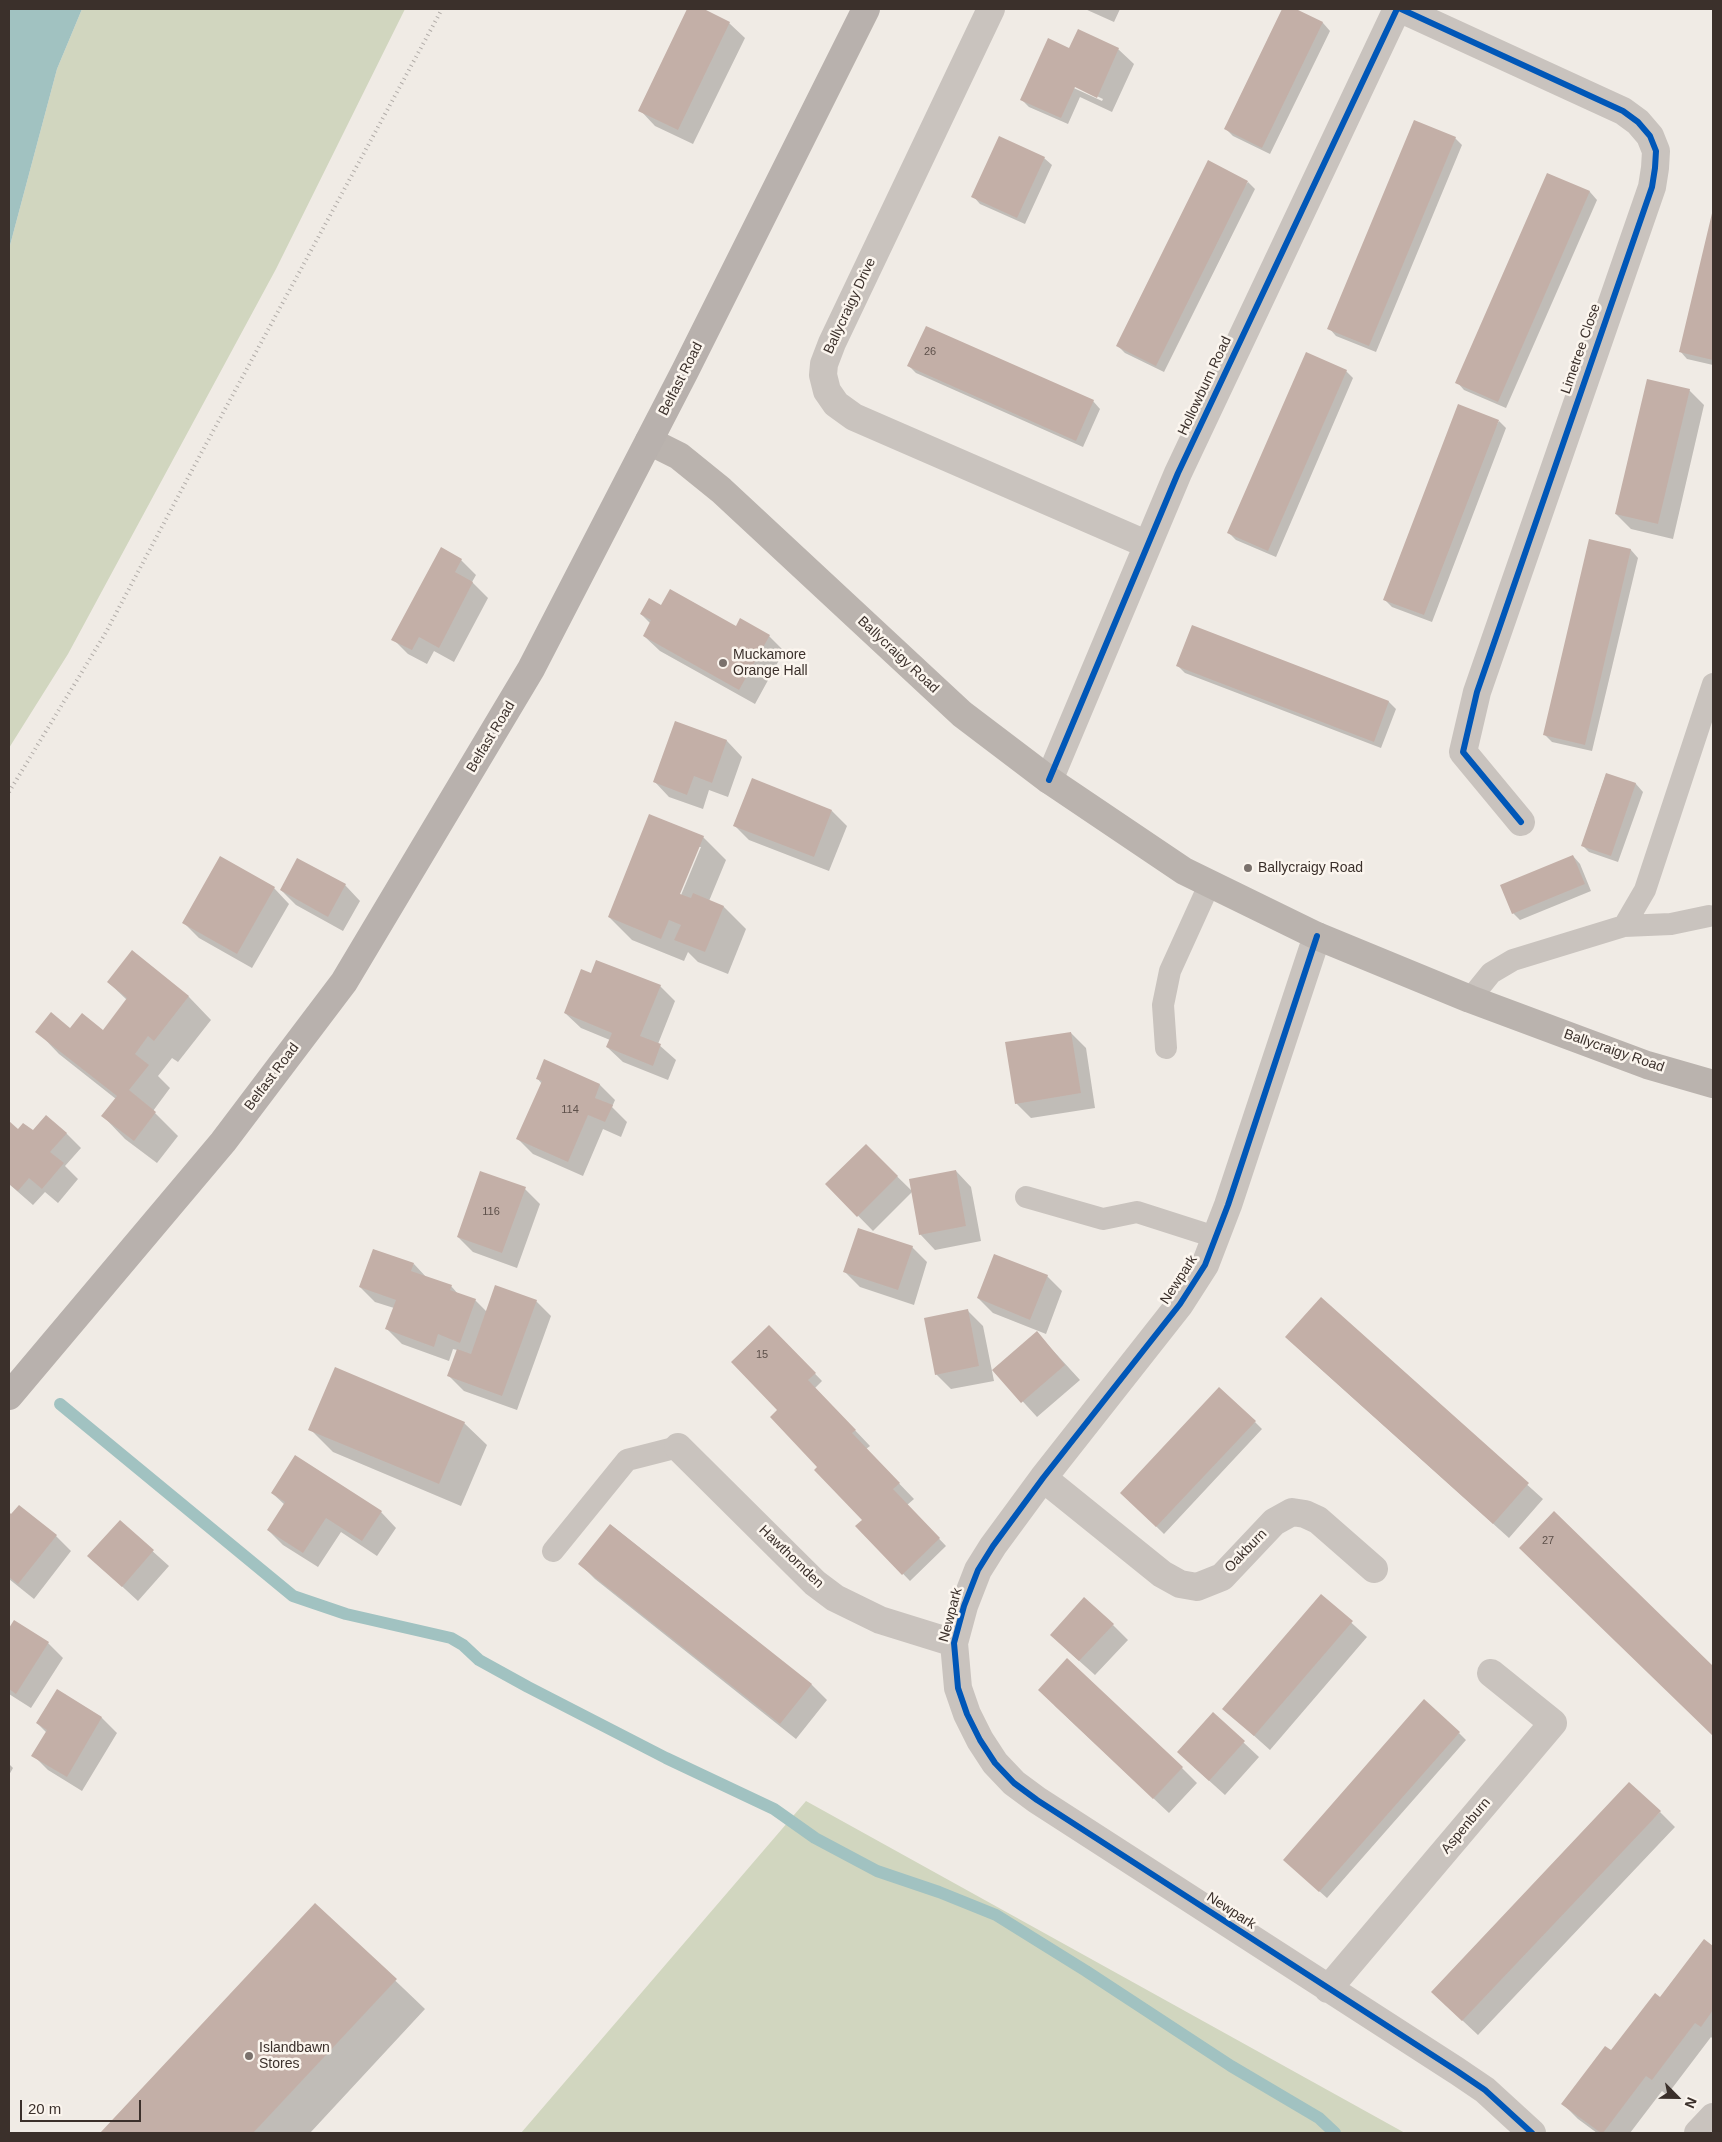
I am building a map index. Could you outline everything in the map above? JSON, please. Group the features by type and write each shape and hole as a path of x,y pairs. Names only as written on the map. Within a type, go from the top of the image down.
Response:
{"main road":[{"name":"Belfast Road","path":"9,1396 223,1142 344,982 531,669 650,440 866,9"},
{"name":"Ballycraigy Road","path":"650,440 679,456 721,490 962,714 1049,780 1184,871 1317,936 1470,999 1648,1065 1713,1084"}],"street":[{"name":"Ballycraigy Drive","path":"991,9 832,342 824,364 823,375 827,391 836,404 854,417 1146,544"},
{"name":"Hollowburn Road","path":"1049,780 1146,544 1178,473 1397,9"},
{"name":"Limetree Close","path":"1401,9 1623,111 1638,122 1650,136 1656,151 1652,187 1477,692 1463,752 1522,822"},
{"name":"Newpark","path":"1317,936 1231,1195 1205,1266 1196,1282 1043,1478 993,1546 978,1570 964,1606 954,1643 958,1688 967,1714 987,1751 1014,1783 1037,1800 1485,2090 1532,2133"},
{"name":"Hawthornden","path":"678,1447 815,1583 835,1598 880,1620 954,1643"},
{"name":"Oakburn","path":"1043,1478 1162,1574 1180,1584 1197,1587 1222,1576 1274,1522 1292,1512 1305,1514 1318,1520 1374,1569"},
{"name":"Aspenburn","path":"1328,1989 1553,1723 1491,1673"},
{"path":"1698,2133 1713,2117"}],"lane":[{"path":"1624,926 1644,890 1713,684"},
{"path":"1166,1048 1163,1005 1170,971 1210,883"},
{"path":"1470,999 1491,973 1513,960 1624,926 1671,924 1708,916"},
{"path":"1026,1197 1103,1219 1137,1212 1215,1237"},
{"path":"553,1551 627,1460 678,1447"}],"green space":[{"path":"82,9 405,9 276,269 68,654 9,748 9,249 57,69"},
{"path":"806,1801 1111,1970 1405,2133 521,2133"}],"water":[{"path":"9,9 82,9 57,69 9,249"}],"building":[{"path":"687,9 704,9 730,22 678,130 638,111"},
{"path":"1282,9 1296,9 1323,22 1262,148 1224,129"},
{"path":"1078,29 1119,48 1097,98 1075,87 1061,118 1020,100 1048,38 1069,48"},
{"path":"1414,120 1456,137 1369,346 1327,329"},
{"path":"999,136 1045,157 1017,218 971,197"},
{"path":"1208,160 1248,181 1156,366 1116,346"},
{"path":"1547,173 1590,191 1498,402 1455,383"},
{"path":"1713,209 1713,360 1679,352"},
{"path":"926,326 1094,400 1076,441 907,366"},
{"path":"1306,352 1347,370 1268,551 1227,533"},
{"path":"1647,379 1690,389 1658,524 1615,514"},
{"path":"1458,404 1499,420 1424,615 1383,600"},
{"path":"1589,539 1631,549 1585,745 1543,735"},
{"path":"441,547 462,559 455,572 473,582 439,648 419,637 412,650 391,640"},
{"name":"Muckamore Orange Hall","path":"670,589 736,626 740,618 770,635 739,690 643,636 651,620 640,614 649,598 661,605"},
{"path":"1192,625 1389,701 1374,742 1176,666"},
{"path":"675,721 727,740 712,783 694,776 687,795 653,782"},
{"path":"1606,773 1636,783 1611,856 1581,846"},
{"path":"752,778 832,810 814,857 733,826"},
{"path":"649,814 704,836 680,894 691,898 693,893 724,906 705,952 674,940 681,925 669,920 661,939 608,917"},
{"path":"1573,855 1585,884 1512,914 1500,885"},
{"path":"220,856 275,887 237,954 182,923"},
{"path":"297,858 346,884 328,917 280,890"},
{"path":"132,950 189,996 154,1041 148,1036 135,1054 149,1065 129,1090 156,1112 134,1141 101,1116 117,1096 35,1032 51,1012 70,1028 82,1013 103,1030 127,998 107,982"},
{"path":"596,960 661,985 640,1036 661,1044 653,1066 606,1047 612,1033 564,1013 581,969 591,973"},
{"path":"1071,1032 1081,1093 1015,1104 1005,1042"},
{"path":"544,1059 600,1084 595,1098 613,1105 605,1122 588,1115 568,1162 516,1139 542,1081 536,1079"},
{"path":"46,1115 67,1133 50,1152 64,1163 42,1189 29,1178 18,1191 9,1184 9,1121 18,1129 23,1123 33,1130"},
{"path":"866,1144 898,1176 857,1217 825,1184"},
{"path":"956,1170 966,1226 919,1235 909,1179"},
{"path":"480,1171 526,1187 502,1253 457,1237"},
{"path":"858,1228 913,1246 898,1290 843,1272"},
{"path":"373,1249 414,1263 411,1271 452,1285 450,1290 476,1299 460,1343 438,1334 434,1347 385,1329 396,1300 359,1287"},
{"path":"994,1254 1048,1275 1030,1320 977,1298"},
{"path":"495,1285 537,1300 502,1396 447,1376 457,1349 471,1354"},
{"path":"1321,1297 1529,1483 1493,1524 1285,1337"},
{"path":"968,1309 979,1366 935,1375 924,1318"},
{"path":"769,1325 816,1373 808,1380 856,1430 852,1433 900,1483 893,1489 940,1538 902,1575 855,1526 862,1520 814,1470 817,1467 770,1417 777,1410 731,1362"},
{"path":"1037,1331 1065,1365 1021,1403 992,1370"},
{"path":"335,1367 465,1422 439,1484 308,1430"},
{"path":"1219,1387 1256,1421 1156,1527 1120,1493"},
{"path":"295,1455 382,1511 362,1541 326,1518 303,1553 267,1530 285,1502 271,1493"},
{"path":"19,1505 57,1535 18,1584 9,1577 9,1512 11,1514"},
{"path":"1554,1511 1713,1666 1713,1736 1519,1548"},
{"path":"120,1520 154,1550 122,1587 87,1556"},
{"path":"610,1524 812,1684 780,1724 578,1564"},
{"path":"1321,1594 1353,1621 1254,1736 1222,1709"},
{"path":"1084,1597 1114,1624 1079,1661 1050,1635"},
{"path":"14,1620 49,1642 16,1694 9,1689 9,1628"},
{"path":"1067,1658 1183,1767 1153,1799 1038,1690"},
{"path":"57,1689 102,1717 67,1777 31,1756 47,1730 36,1723"},
{"path":"1424,1699 1460,1732 1319,1892 1283,1860"},
{"path":"1213,1712 1245,1741 1209,1781 1177,1752"},
{"path":"1629,1782 1661,1811 1462,2021 1431,1992"},
{"name":"Islandbawn Stores","path":"315,1903 397,1979 253,2133 100,2133"},
{"path":"1704,1939 1713,1946 1713,2010 1701,2027 1695,2023 1652,2080 1646,2076 1603,2133 1601,2133 1561,2104 1605,2046 1611,2050 1655,1993 1660,1997"}],"waterway":[{"path":"60,1404 293,1596 346,1614 451,1638 463,1645 479,1660 528,1687 666,1758 774,1809 815,1838 877,1871 939,1892 996,1915 1086,1971 1231,2066 1319,2118 1335,2133"}],"railway":[{"path":"9,792 105,634 442,9"}],"cycle path":[{"path":"1049,780 1178,473 1397,9"},
{"path":"1401,9 1623,111 1638,122 1650,136 1656,151 1652,187 1477,692 1463,752 1521,822"},
{"path":"1317,936 1228,1205 1205,1265 1180,1304 1043,1478 993,1546 978,1570 964,1606 954,1643 958,1688 967,1714 980,1740 995,1763 1014,1783 1037,1800 1457,2071 1485,2090 1532,2133"}],"place":[{"name":"Muckamore Orange Hall","path":"723,663"},
{"name":"Ballycraigy Road","path":"1248,868"},
{"name":"Islandbawn Stores","path":"249,2056"}]}
